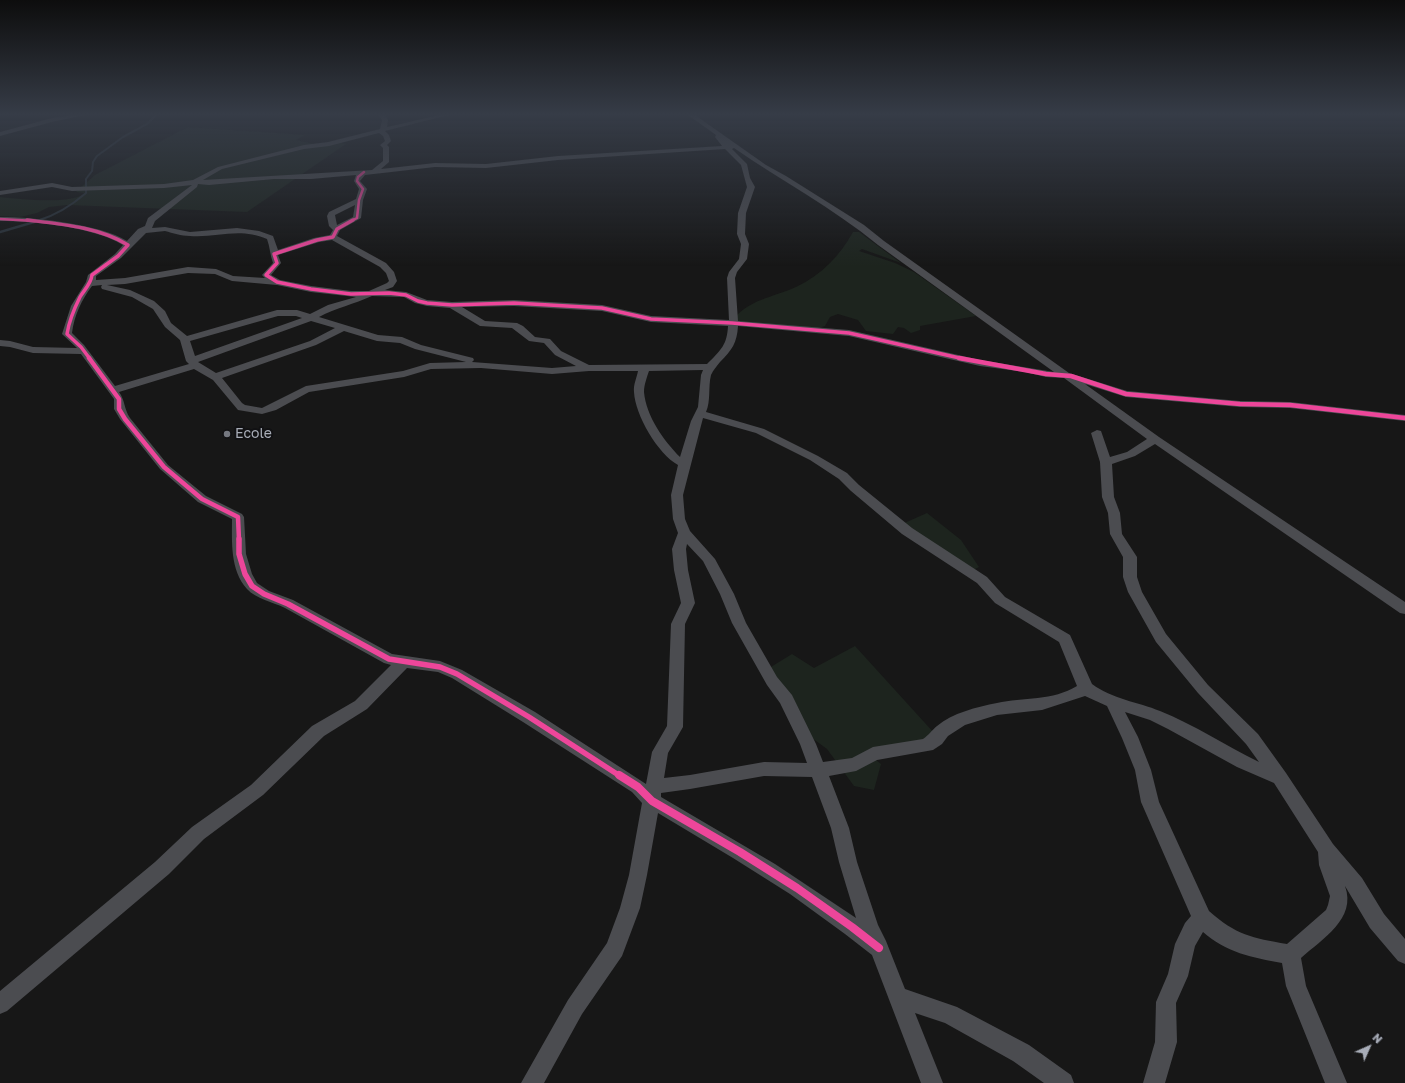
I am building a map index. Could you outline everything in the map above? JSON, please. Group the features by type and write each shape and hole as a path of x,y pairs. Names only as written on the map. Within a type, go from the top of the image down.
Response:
{"street":[{"path":"231,166 215,171 195,182 195,186 151,220 151,224 146,230 139,234 118,256 93,274 90,284 83,292 67,334 84,351 113,390 119,399 119,409 125,419 164,467 202,500 238,517 239,554 245,574 252,586 264,594 288,604 372,651 390,659 440,667 457,674 536,721 638,787 653,793 812,896 854,927 879,948"},
{"path":"374,172 382,166"},
{"path":"0,193 52,185 72,189 164,186 195,182 209,183 274,177 311,176 435,166 462,166"},
{"path":"744,166 751,187 742,213 741,234 745,244 743,259 733,272 731,278 730,288 733,297 734,314 732,322 732,340 725,352 710,367 706,375 703,406 699,414 684,464 677,495 678,519 684,533 708,559 727,594 739,623 772,681 786,699 808,744 840,828 848,862 869,929 879,948 932,1083"},
{"path":"763,166 784,177 861,227 881,243 1155,439 1405,609"},
{"path":"274,254 335,233 357,218 358,200 363,189 358,177 364,172"},
{"path":"113,390 193,363 310,318 330,307 353,301 390,285 392,281 390,272 378,262 335,233 331,216 332,214 358,200"},
{"path":"0,219 19,218 77,228 110,236 128,245"},
{"path":"110,236 146,230 165,229 190,234 237,230 259,232 270,238 274,248 277,263 266,275 277,282"},
{"path":"90,284 125,281 188,270 216,272 232,278 277,282 351,294 406,295 418,301 452,305 514,303 602,308 651,319 732,322 849,333 980,363 1025,369 1046,374 1067,375 1126,394 1240,404 1290,405 1405,418"},
{"path":"90,284 114,288 148,302 161,312 165,323 181,335 185,340 193,363 216,377 242,408 262,411 272,408 300,391 404,374 430,366 481,365 552,371 589,368 710,367"},
{"path":"452,305 483,324 514,325 520,328 532,339 547,342 558,353 589,368"},
{"path":"185,340 277,313 297,313 377,338 402,340 418,347 475,362 481,365"},
{"path":"216,377 313,343 343,328"},
{"path":"0,343 11,343 22,348 34,350 84,351"},
{"path":"644,368 639,391 644,411 664,448 675,460 684,464"},
{"path":"699,414 760,431 814,458 842,476 907,531 982,580 1000,600 1065,639 1086,688 1091,692 1113,702 1155,715 1246,763 1280,778"},
{"path":"1097,433 1106,462 1108,497 1114,513 1116,534 1130,557 1130,577 1135,592 1161,638 1203,690 1229,714 1252,739 1280,778 1327,850 1355,884 1377,921 1405,954"},
{"path":"1106,462 1131,454 1155,439"},
{"path":"532,1083 575,1007 615,949 630,908 660,752 675,727 678,624 688,603 681,570 679,549 684,533"},
{"path":"0,1004 162,868 198,833 257,790 318,731 361,705 404,661"},
{"path":"653,793 690,782 764,769 817,770 843,768 856,764 873,754 927,745 942,731 960,720 997,709 1042,704 1078,693 1086,688"},
{"path":"1113,702 1130,737 1140,764 1150,802 1202,918 1219,933 1247,948 1290,954 1333,917 1338,905 1339,896 1328,865 1327,850"},
{"path":"1154,1083 1166,1042 1167,1029 1164,1014 1166,1002 1178,976 1185,944 1192,930 1202,918"},
{"path":"1290,954 1296,986 1336,1083"},
{"path":"899,997 950,1014 1021,1053 1063,1083"}],"shaded area":[{"path":"113,166 315,166 247,212 67,205 49,207 37,213 20,217 0,216 0,197 57,200 78,197 85,193 76,192 95,175"},
{"path":"853,232 859,232 901,263 862,249 859,251 895,263 914,272 976,316 920,326 920,330 911,333 904,328 898,327 893,334 866,331 858,320 838,314 830,317 825,326 812,330 732,322 752,304 796,287 814,277 836,257"},
{"path":"927,513 961,540 979,567 969,572 900,525"},
{"path":"855,646 935,734 924,741 867,753 881,764 874,790 854,786 827,749 812,738 766,670 792,654 814,668"}],"waterway":[{"path":"37,221 63,210 86,193 86,179 92,171 93,166"},
{"path":"0,232 41,220"}],"cycle path":[{"path":"364,172 358,177 357,181 363,189 359,200 357,218 337,229 333,237 317,240 274,254 277,263 266,275 277,282 311,289 351,294 389,293 406,295 418,301 427,303 452,305 514,303 602,308 651,319 732,323 849,333 980,363 1025,369 1046,374 1071,376 1126,394 1240,404 1290,405 1405,418"},
{"path":"0,219 46,222 87,230 119,239 128,245 118,256 92,275 90,282 76,306 67,334 81,347 119,399 119,409 125,419 164,467 202,499 238,517 239,554 245,574 252,586 264,594 288,604 389,659 440,667 457,674 529,717 638,787 652,801 740,852 797,888 825,907 879,948"}],"place":[{"name":"Ecole","path":"227,434"}]}
